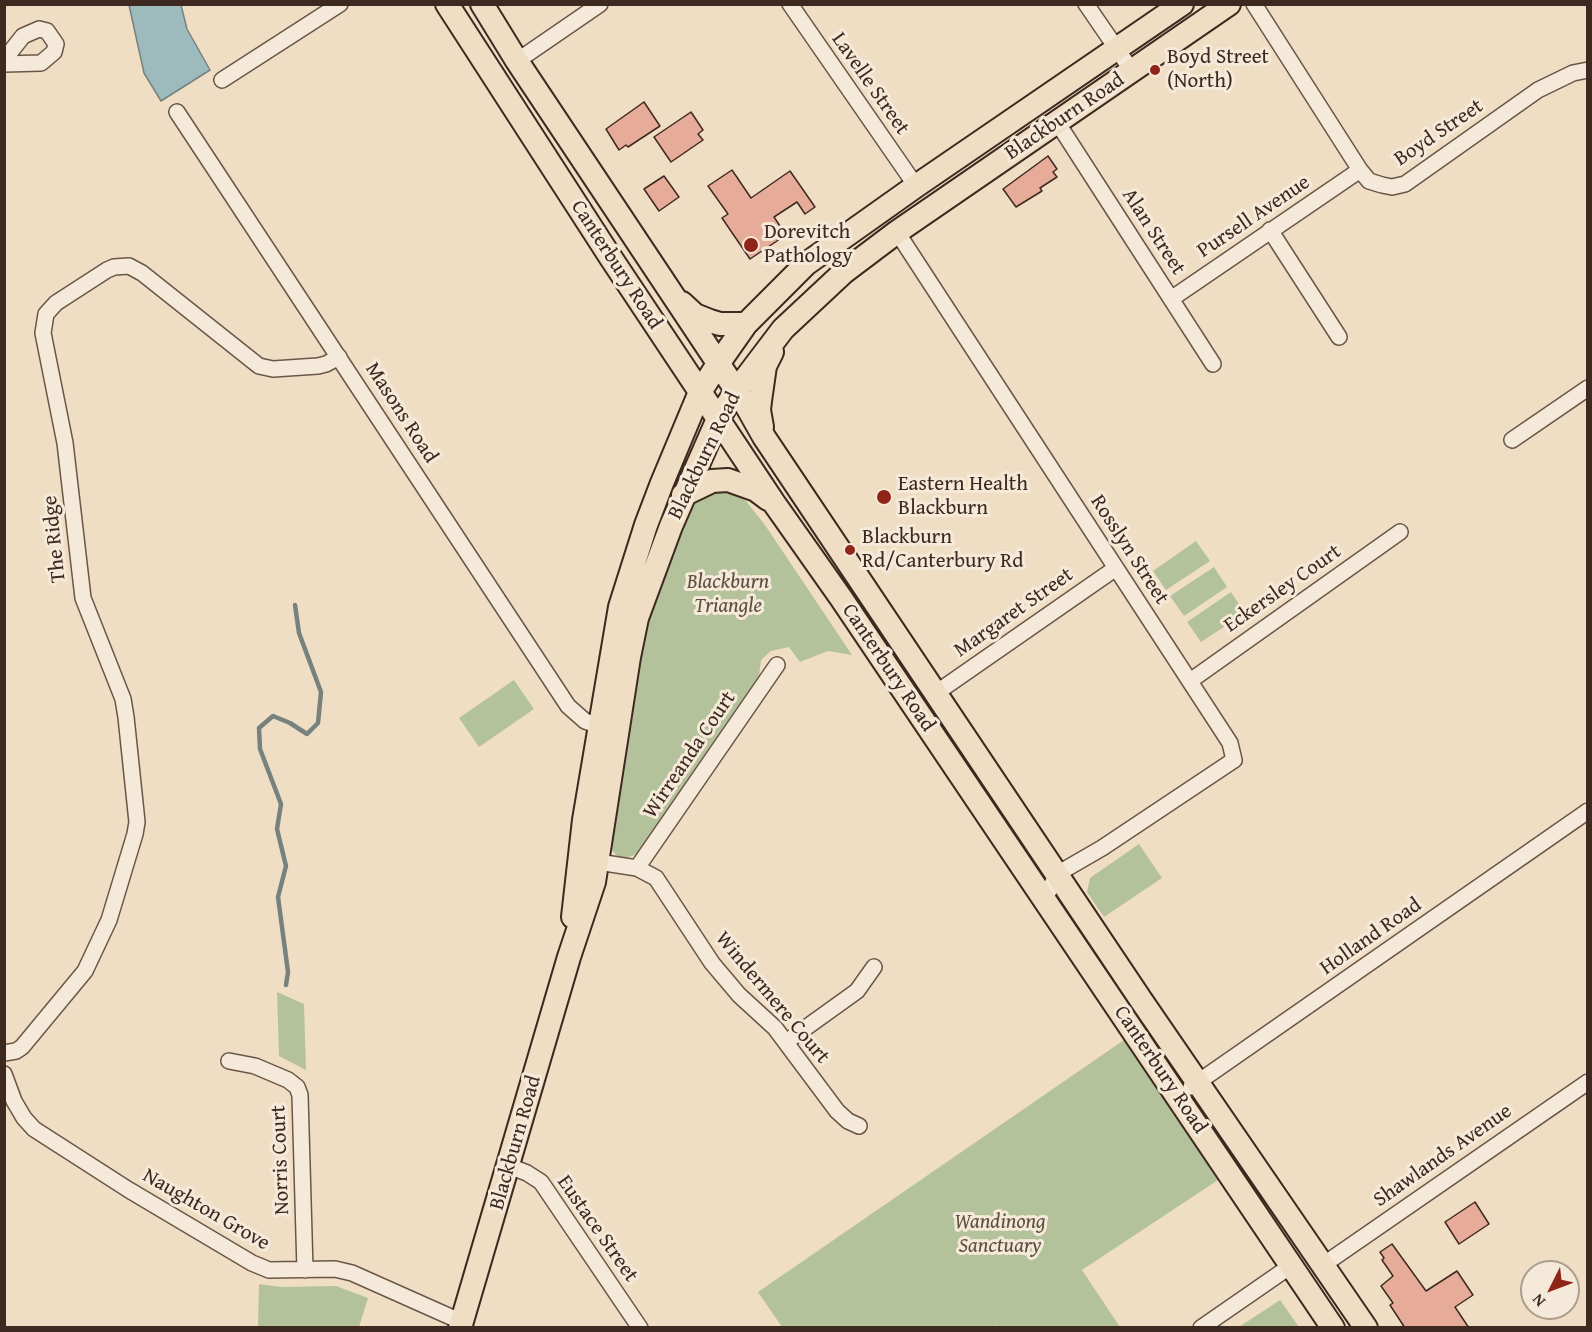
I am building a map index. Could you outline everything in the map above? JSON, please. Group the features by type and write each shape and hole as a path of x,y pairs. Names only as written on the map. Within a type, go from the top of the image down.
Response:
{"main road":[{"name":"Canterbury Road","path":"447,4 774,503 841,598 1334,1328"},
{"name":"Canterbury Road","path":"482,4 764,437 1197,1082 1366,1328"},
{"name":"Blackburn Road","path":"461,1325 569,957 589,860 610,784 608,728 616,628 631,569 658,493 700,392 746,324 806,264 1182,4"},
{"name":"Blackburn Road","path":"589,860 584,820 637,618 683,495 718,419 736,391 783,329 844,272 897,232 1229,4"},
{"path":"670,292 695,315 720,324 746,324"},
{"path":"764,437 759,410 762,380 765,366 783,329"},
{"path":"683,495 712,482 729,480 756,490 774,503"},
{"path":"584,820 596,808 610,784"},
{"path":"1292,1265 1318,1258"}],"street":[{"path":"222,80 340,4"},
{"path":"517,61 600,4"},
{"name":"Lavelle Street","path":"790,4 916,186"},
{"path":"1086,4 1132,71"},
{"name":"Boyd Street","path":"1254,4 1360,170 1369,181 1392,187 1405,184 1538,90 1573,73 1587,70"},
{"name":"Masons Road","path":"177,112 568,706 585,721 608,728"},
{"name":"Alan Street","path":"1057,122 1213,364"},
{"name":"Pursell Avenue","path":"1171,299 1360,170"},
{"path":"1270,230 1339,337"},
{"name":"Rosslyn Street","path":"897,232 1230,742 1234,760 1102,848 1063,882"},
{"name":"The Ridge","path":"4,1053 16,1051 22,1047 85,971 109,920 137,822 123,699 83,598 65,443 43,333 46,314 56,303 107,270 129,266 142,273 259,366 273,369 318,366 339,357"},
{"path":"1512,440 1587,388"},
{"name":"Eckersley Court","path":"1190,681 1400,532"},
{"name":"Margaret Street","path":"936,693 1116,568"},
{"name":"Wirreanda Court","path":"638,868 777,665"},
{"name":"Holland Road","path":"1177,1095 1587,811"},
{"name":"Windermere Court","path":"589,860 638,868 656,878 712,963 740,995 769,1021 826,1100 848,1121 859,1126"},
{"path":"1045,899 1063,882"},
{"path":"786,1042 857,991 874,967"},
{"name":"Norris Court","path":"229,1061 255,1066 288,1080 297,1087 300,1095 305,1270"},
{"name":"Naughton Grove","path":"4,1074 24,1118 34,1129 252,1263 269,1270 334,1269 352,1273 461,1325"},
{"name":"Shawlands Avenue","path":"1318,1258 1587,1082"},
{"name":"Eustace Street","path":"509,1166 541,1182 640,1328"},
{"path":"1201,1328 1292,1265"}],"green space":[{"name":"Blackburn Triangle","path":"719,487 746,501 765,525 852,655 828,651 800,662 789,647 771,651 761,660 759,676 678,794 651,847 642,853 625,858 618,857 608,843 650,603 674,539 697,496"},
{"path":"1196,541 1210,561 1166,590 1153,571"},
{"path":"1214,567 1227,587 1184,616 1170,596"},
{"path":"1231,592 1245,613 1201,642 1187,622"},
{"path":"514,680 534,709 479,747 459,718"},
{"path":"1139,844 1162,878 1104,917 1087,892 1090,878"},
{"path":"277,992 304,1004 306,1070 279,1056"},
{"name":"Wandinong Sanctuary","path":"1124,1040 1218,1180 1082,1270 1120,1327 999,1328 997,1325 992,1328 782,1327 758,1292"},
{"path":"259,1284 281,1287 336,1286 368,1298 359,1327 258,1327"},
{"path":"1280,1300 1299,1327 1239,1327"}],"water":[{"path":"129,5 181,5 187,29 210,70 161,101 144,73"}],"building":[{"path":"644,102 660,126 628,147 626,145 619,150 606,129"},
{"path":"691,112 703,130 698,134 703,140 671,162 654,137"},
{"path":"1048,156 1057,169 1053,172 1057,177 1040,188 1042,191 1016,207 1003,189"},
{"path":"732,170 751,198 790,171 815,207 805,214 797,202 774,217 786,235 750,259 722,218 728,214 708,186"},
{"path":"664,176 679,197 659,211 644,189"},
{"path":"1475,1202 1489,1224 1459,1244 1445,1222"},
{"path":"1392,1244 1426,1291 1457,1271 1473,1295 1455,1307 1469,1328 1405,1328 1390,1305 1393,1303 1381,1286 1393,1276 1382,1260 1384,1258 1380,1252"}],"waterway":[{"path":"286,985 288,972 278,897 286,866 277,829 281,804 260,749 259,728 273,716 307,734 318,723 321,692 299,633 295,605"}],"place":[{"name":"Boyd Street (North)","path":"1155,70"},
{"name":"Dorevitch Pathology","path":"751,245"},
{"name":"Eastern Health Blackburn","path":"884,497"},
{"name":"Blackburn Rd/Canterbury Rd","path":"850,550"}]}
